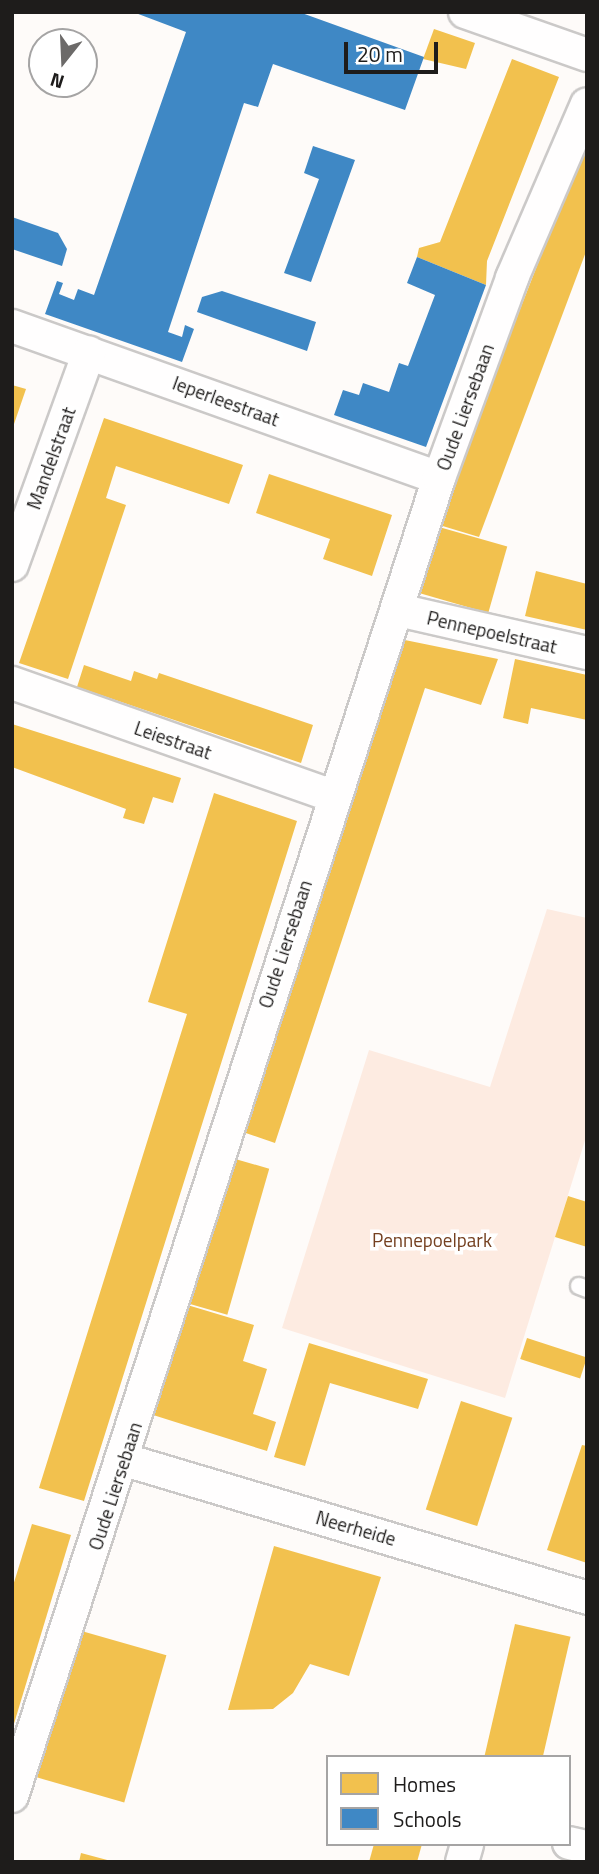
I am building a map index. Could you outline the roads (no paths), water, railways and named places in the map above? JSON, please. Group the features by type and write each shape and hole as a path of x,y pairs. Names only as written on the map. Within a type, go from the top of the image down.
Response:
{"street":[{"path":"465,12 587,55"},
{"name":"Oude Liersebaan","path":"12,1796 125,1460 333,796 398,610 439,478 512,278 587,104"},
{"name":"Ieperleestraat","path":"12,326 439,478"},
{"name":"Mandelstraat","path":"12,565 89,352"},
{"name":"Pennepoelstraat","path":"398,610 587,653"},
{"name":"Leiestraat","path":"12,683 333,796"},
{"name":"Neerheide","path":"125,1460 587,1598"}],"park label":[{"name":"Pennepoelpark","path":"432,1240"}]}
